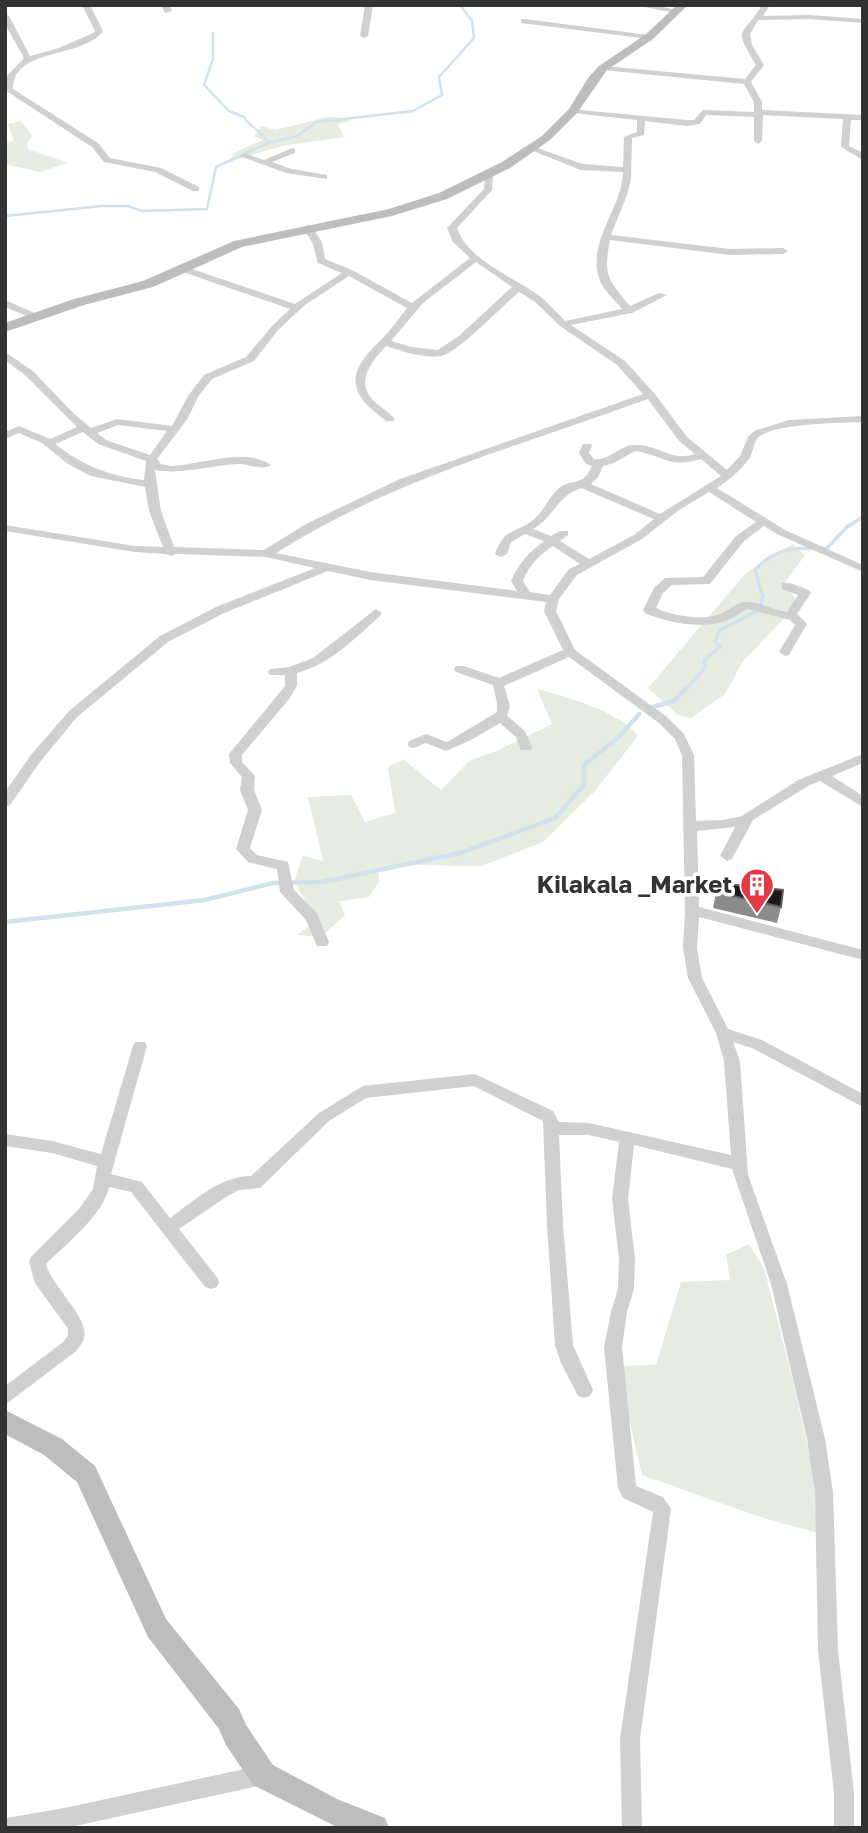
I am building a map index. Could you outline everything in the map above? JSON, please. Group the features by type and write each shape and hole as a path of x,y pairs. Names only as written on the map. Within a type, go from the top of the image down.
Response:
{"street":[{"path":"86,5 99,31 96,35 62,50 28,59 14,70 9,81 9,90 95,145 107,160 158,170 183,180 196,189"},
{"path":"364,36 369,5"},
{"path":"638,5 677,8"},
{"path":"747,82 761,65 749,48 746,38 749,24 758,18 766,5"},
{"path":"5,328 34,316 138,287 238,244 423,204 489,174 532,149 573,111 592,80 603,68 649,37 677,8"},
{"path":"5,16 28,59"},
{"path":"758,18 809,17 863,21"},
{"path":"524,21 649,37"},
{"path":"603,68 747,82"},
{"path":"747,82 758,102 758,141"},
{"path":"573,111 694,123 703,112 863,118"},
{"path":"847,117 845,147 863,157"},
{"path":"629,311 604,280 602,252 623,195 628,137 641,133 641,119"},
{"path":"532,149 581,167 626,170"},
{"path":"262,163 292,151"},
{"path":"244,156 262,163 324,177"},
{"path":"489,174 488,190 452,228 456,240 476,258 537,299 563,324 621,363 684,439 728,476"},
{"path":"308,228 313,233 321,261 349,272 412,307"},
{"path":"606,237 730,252 783,251"},
{"path":"390,419 374,408 359,384 373,350 412,307 476,258"},
{"path":"180,268 188,273 297,308"},
{"path":"171,552 155,511 150,484 152,459 208,377 250,359 275,328 297,308 349,272"},
{"path":"383,342 411,350 439,353 463,337 519,286"},
{"path":"563,324 612,312 629,311 662,295"},
{"path":"5,303 34,316"},
{"path":"5,355 30,374 49,396 102,442 152,459 157,467 169,470 246,460 266,465"},
{"path":"265,554 306,529 413,477 650,395"},
{"path":"844,1828 844,1793 828,1650 824,1492 816,1439 779,1284 746,1193 740,1164 732,1061 723,1033 695,978 690,948 692,910 688,755 680,737 663,720 569,652 550,611 553,599 573,572 638,537 660,518 728,476 745,457 753,437 758,433 789,423 863,419"},
{"path":"5,420 47,443 71,463 91,474 150,484"},
{"path":"47,443 117,422 174,429"},
{"path":"5,436 19,429"},
{"path":"587,446 584,453 590,462 598,464 607,463 627,449 635,448 671,461 681,461 702,454"},
{"path":"501,554 506,540 546,515 563,490 582,484 597,473 598,464"},
{"path":"582,484 660,518"},
{"path":"708,487 765,522 863,569"},
{"path":"765,522 750,529 720,560 706,581 669,581 659,590 649,610 659,614 707,620 724,617 744,606 769,610 779,617 792,615"},
{"path":"5,528 135,550 265,554 326,568 553,599"},
{"path":"525,530 552,541 587,563"},
{"path":"526,596 517,581 518,575 535,553 564,533"},
{"path":"5,802 35,759 73,713 164,639 220,610 326,568"},
{"path":"786,586 805,593 792,615"},
{"path":"274,672 291,671 310,665 376,612"},
{"path":"785,652 801,624 792,615"},
{"path":"460,669 500,683 569,652"},
{"path":"291,671 291,686 285,696 236,754 238,765 248,776 247,790 255,810 243,848 247,856 253,859 282,865 287,892 312,917 322,942"},
{"path":"414,744 426,738 446,747 451,746 500,717 505,707 498,686 500,683"},
{"path":"500,717 526,740 526,747"},
{"path":"690,826 723,825 744,820 821,775 863,758"},
{"path":"821,775 863,802"},
{"path":"727,856 744,820"},
{"path":"692,910 863,955"},
{"path":"723,1033 757,1044 863,1101"},
{"path":"5,1396 75,1340 76,1327 41,1278 37,1265 40,1256 95,1201 105,1179 106,1162 140,1046"},
{"path":"169,1227 223,1190 237,1183 254,1183 324,1117 363,1092 475,1080 548,1115 553,1128 555,1225 564,1345 584,1390"},
{"path":"553,1128 589,1129 740,1164"},
{"path":"627,1137 620,1199 628,1259 626,1289 613,1347 621,1435 629,1492 657,1503 662,1509 629,1739 632,1828"},
{"path":"5,1140 52,1147 106,1162"},
{"path":"105,1179 136,1187 211,1282"},
{"path":"5,1420 53,1447 86,1474 157,1628 229,1719 236,1735 263,1775 329,1810 375,1828"},
{"path":"8,1828 263,1775"}],"shaded area":[{"path":"328,117 351,121 338,124 344,137 282,146 228,162 236,152 263,140 254,136 261,126 275,130"},
{"path":"21,121 33,136 27,143 28,149 68,163 39,172 5,164 5,143 14,141 8,124"},
{"path":"792,544 805,555 784,584 799,603 743,661 725,694 691,718 678,715 648,688 745,574"},
{"path":"537,689 606,712 638,736 594,792 543,842 482,866 410,865 378,869 379,882 369,897 339,901 345,915 321,937 297,935 316,921 294,881 303,856 323,861 308,797 351,795 365,822 395,813 388,766 404,760 441,790 469,761 499,750 552,724"},
{"path":"749,1244 764,1268 792,1377 813,1470 818,1533 760,1517 642,1475 617,1366 656,1365 681,1282 730,1280 726,1255"}],"building":[{"path":"718,883 783,890 781,907 716,892"}],"waterway":[{"path":"268,143 297,136 317,122 413,111 442,95 439,77 474,38 472,21 460,5"},
{"path":"213,33 213,59 204,85 229,111 244,117 268,143"},
{"path":"5,216 102,206 128,206 142,211 207,209 216,167 268,143"},
{"path":"821,548 826,549 847,527 863,517"},
{"path":"684,691 705,668 704,660 720,647 715,641 720,630 759,610 763,597 755,570 781,552 813,548"},
{"path":"649,708 674,701 685,689"},
{"path":"5,922 205,900 273,883 322,882 460,853 555,818 584,785 584,765 620,736 639,714"}],"place":[{"name":"Kilakala _Market","path":"757,915"}]}
